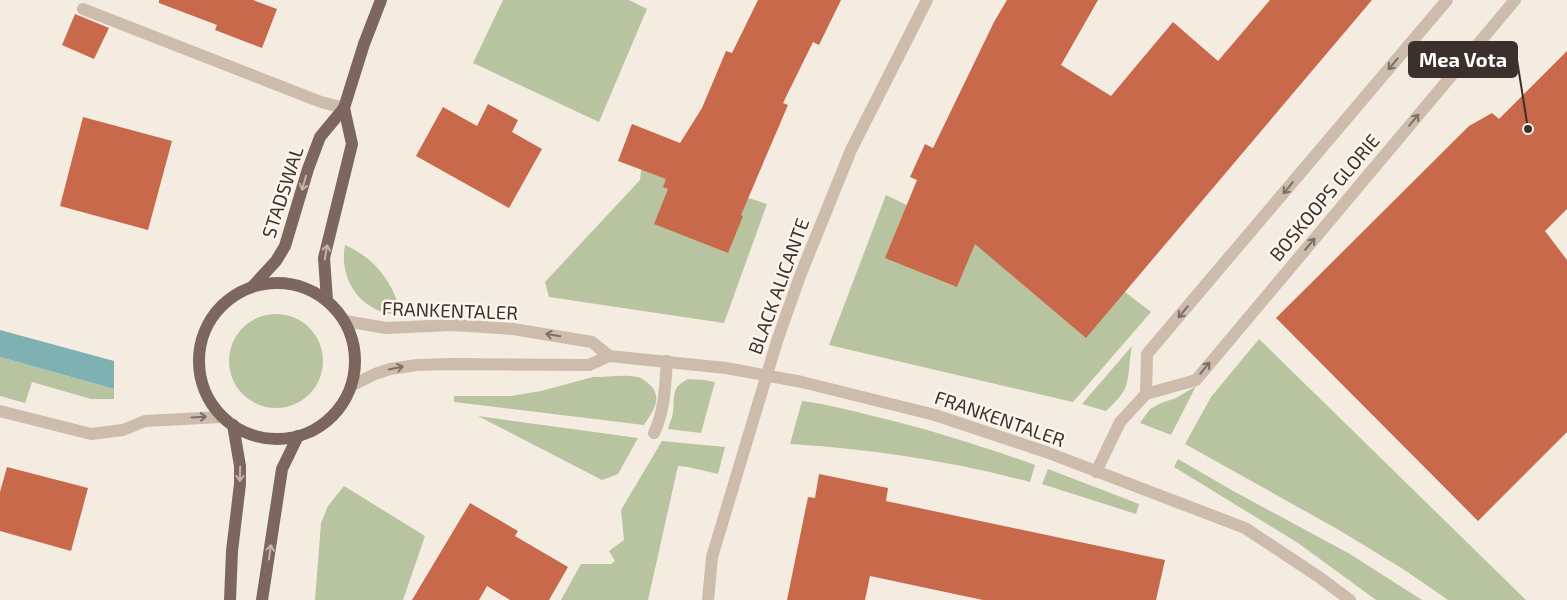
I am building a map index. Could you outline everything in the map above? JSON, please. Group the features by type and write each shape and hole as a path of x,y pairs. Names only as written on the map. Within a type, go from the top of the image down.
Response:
{"main road":[{"name":"STADSWAL","path":"253,286 276,261 285,246 320,136 344,108 355,69 381,0"},
{"name":"STADSWAL","path":"327,300 324,258 352,144 344,108"},
{"path":"279,282 304,288 327,300 344,321 353,342 355,354 354,376 345,401 325,423 298,436 281,439 264,438 242,432 221,417 212,405 201,379 198,364 201,343 209,322 217,310 240,292 253,286 279,282"},
{"path":"230,600 232,551 240,475 239,454 233,426"},
{"path":"262,600 282,469 298,436"}],"street":[{"name":"BLACK ALICANTE","path":"708,600 712,557 766,376 800,276 851,150 927,0"},
{"name":"BOSKOOPS GLORIE","path":"1447,0 1148,354 1146,394 1196,380 1515,0"},
{"path":"83,9 321,102 344,108"},
{"name":"FRANKENTALER","path":"344,321 386,328 453,325 513,329 592,342 609,356"},
{"name":"FRANKENTALER","path":"351,386 375,374 390,369 411,366 452,364 589,365 609,356 721,367 802,382 935,414 1046,452 1245,528 1350,600"},
{"path":"654,433 662,416 667,361"},
{"path":"1096,472 1120,422 1146,394"},
{"path":"0,411 91,434 123,430 145,421 221,417"}],"green space":[{"path":"503,0 629,0 647,9 599,122 473,63"},
{"path":"642,163 767,204 724,323 549,297 545,282 640,180"},
{"path":"886,195 1029,264 1046,231 1151,312 1073,402 829,345"},
{"path":"345,245 356,250 382,273 394,292 401,315 375,309 356,294 345,271"},
{"path":"276,314 294,318 309,328 319,343 323,361 319,379 309,394 294,404 276,408 258,404 243,394 233,379 229,361 233,343 243,328 258,318"},
{"path":"1259,339 1526,600 1448,600 1403,569 1339,530 1185,444 1211,397"},
{"path":"1132,346 1126,386 1118,399 1106,411 1082,404"},
{"path":"0,357 114,389 114,399 91,399 32,382 25,403 0,396"},
{"path":"633,376 641,378 649,385 654,391 656,401 653,411 644,425 454,402 454,396 511,396 541,391 593,377"},
{"path":"688,379 715,382 701,433 668,429 673,413 674,393 682,382"},
{"path":"1196,386 1171,435 1140,423 1150,409 1176,398"},
{"path":"802,401 838,407 914,426 1035,465 1030,482 971,468 911,457 851,449 790,444"},
{"path":"478,416 638,438 618,474 602,480"},
{"path":"662,441 725,447 718,474 678,466 648,600 561,600 581,564 611,564 615,561 609,551 624,540 621,510"},
{"path":"1178,459 1350,554 1422,600 1376,600 1298,543 1174,467"},
{"path":"1048,469 1139,504 1136,514 1042,484"},
{"path":"344,486 425,536 403,600 315,600 321,523 328,506"}],"water":[{"path":"0,330 114,361 114,389 0,357"}],"building":[{"path":"159,0 253,0 277,9 262,48 215,30 217,25 159,3"},
{"path":"758,0 841,0 819,45 813,42 783,103 788,105 741,215 743,216 728,253 654,224 668,189 663,187 666,179 618,161 632,124 680,143 702,108 726,51 732,53"},
{"path":"1007,0 1098,0 1061,65 1111,96 1173,22 1218,61 1270,0 1372,0 1086,338 975,244 957,287 885,258 917,180 910,177 925,144 933,148 994,22"},
{"path":"75,14 109,28 94,59 62,45"},
{"path":"1567,51 1567,209 1545,231 1567,260 1567,432 1478,521 1276,318 1469,126 1492,113 1499,119"},
{"path":"488,104 518,120 512,132 542,149 509,208 416,156 443,107 477,126"},
{"path":"83,117 172,141 148,230 60,206"},
{"path":"7,467 88,488 71,551 0,531 0,492"},
{"path":"819,474 888,488 886,501 1165,560 1156,600 983,600 870,576 865,600 787,600 808,497 815,498"},
{"path":"470,503 518,531 515,536 568,567 549,600 510,600 487,586 479,600 412,600"}],"place":[{"name":"Mea Vota","path":"1528,129"}]}
